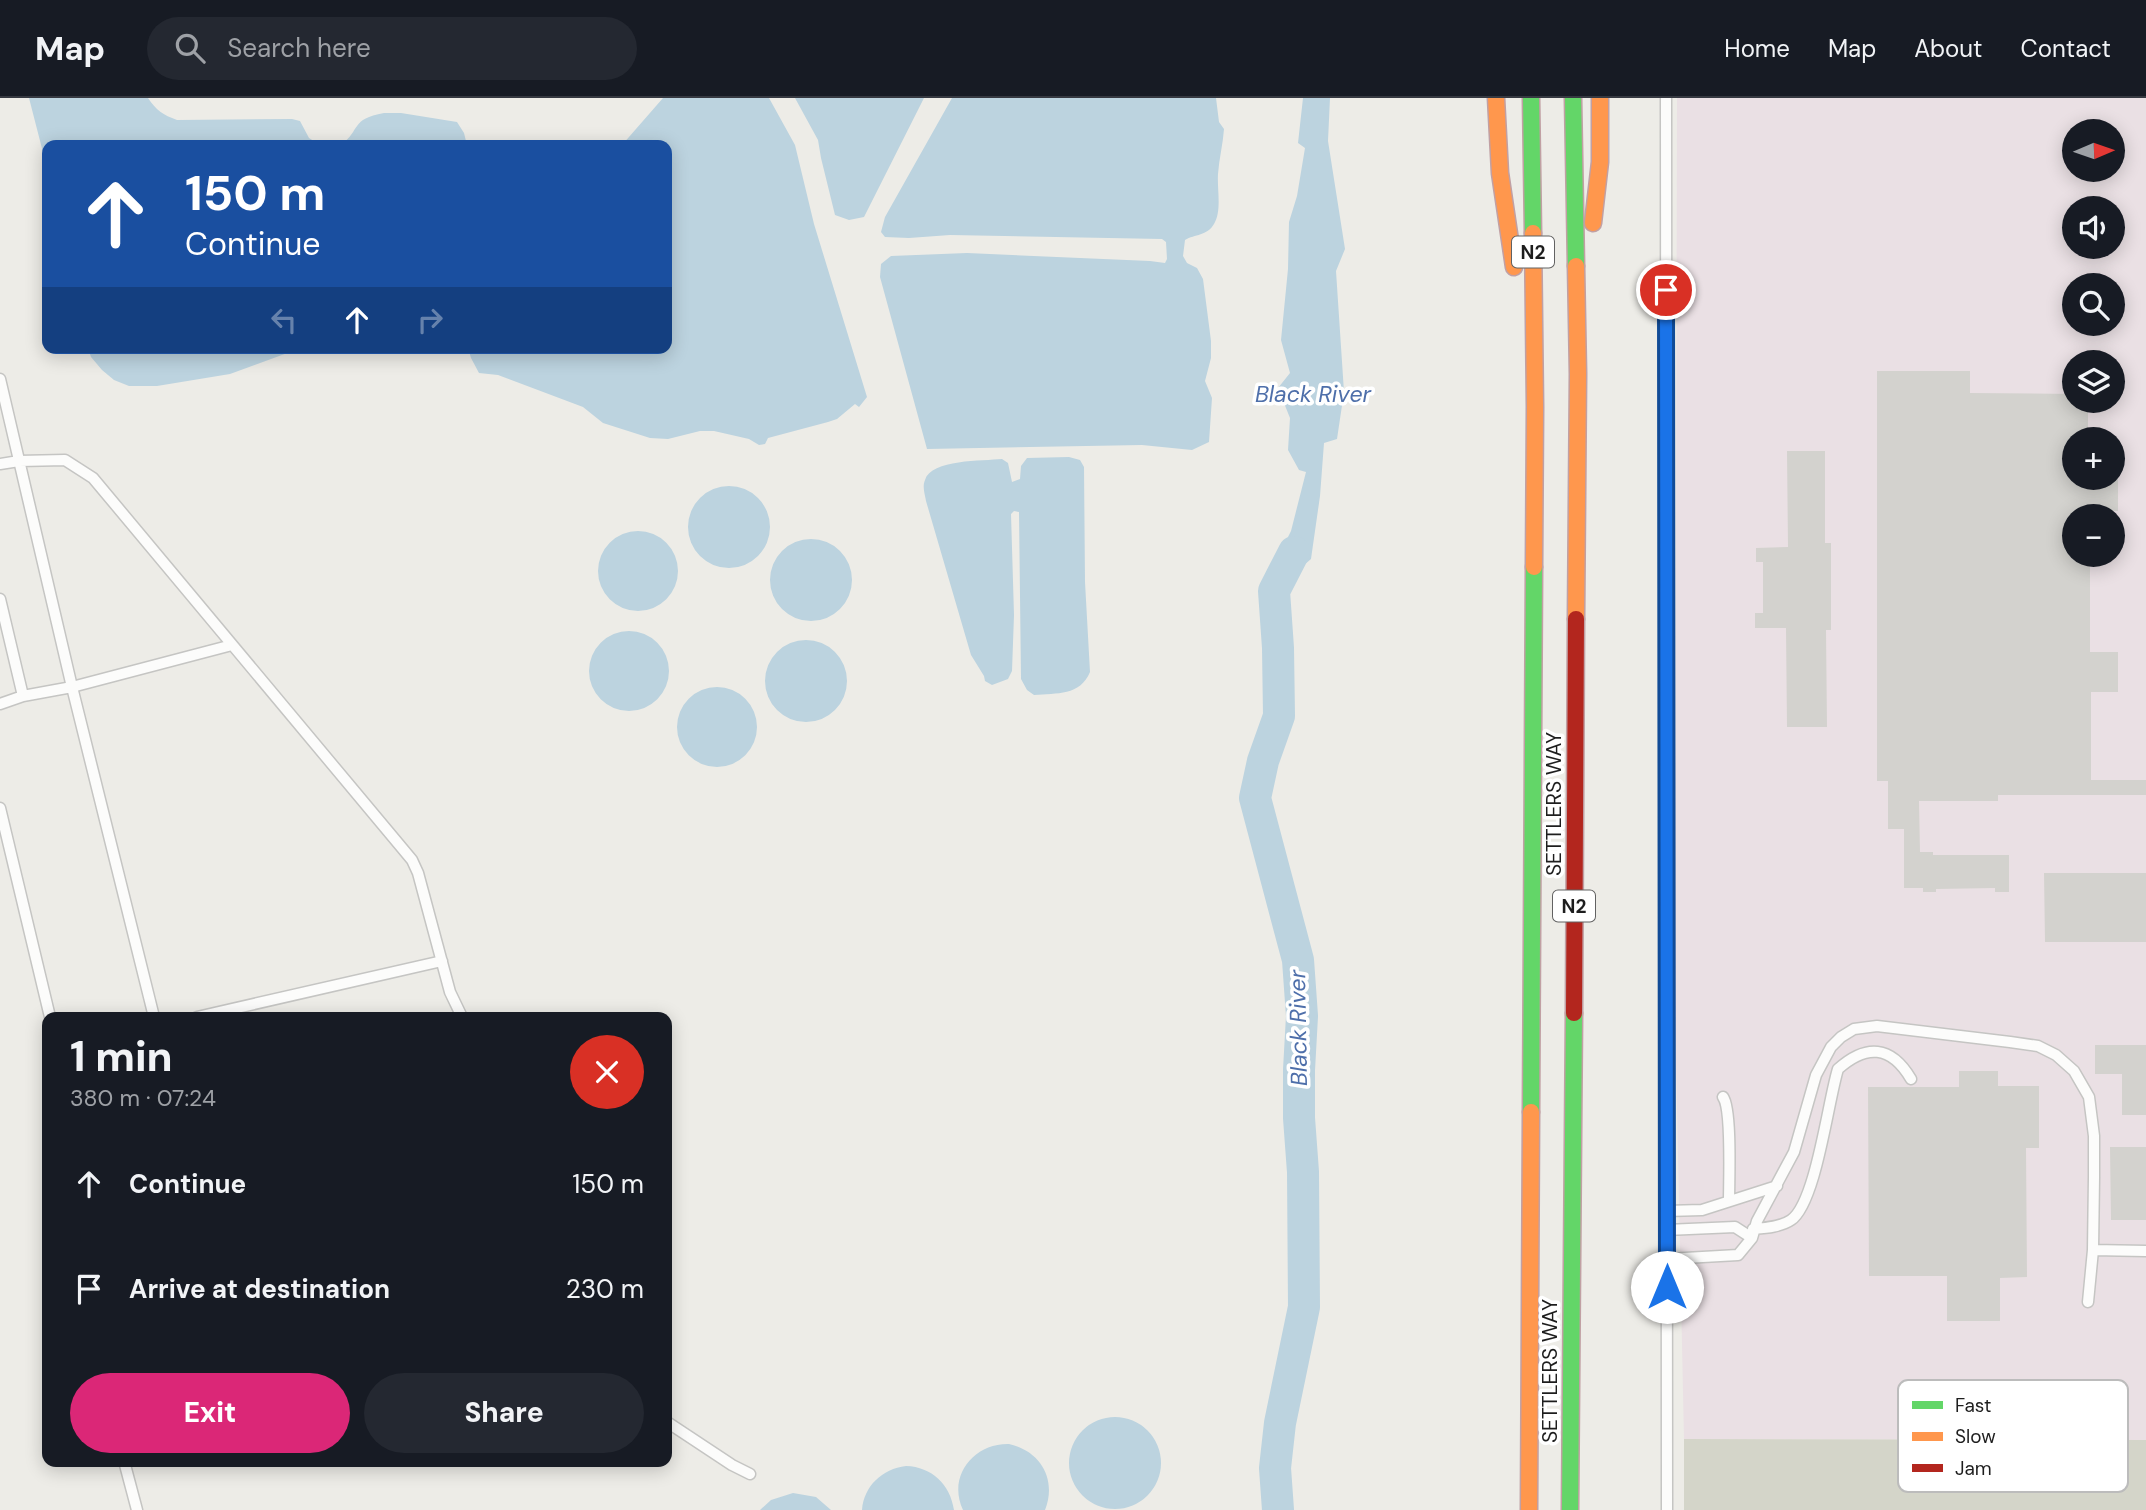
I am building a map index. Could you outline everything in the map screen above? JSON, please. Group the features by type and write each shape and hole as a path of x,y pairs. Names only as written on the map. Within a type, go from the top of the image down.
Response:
{"highway":[{"path":"1496,98 1500,173 1535,407"},
{"name":"SETTLERS WAY","path":"1529,1510 1535,407 1531,98"},
{"name":"SETTLERS WAY","path":"1570,1510 1578,374 1573,98"},
{"path":"1578,374 1600,162 1600,98"}],"lane":[{"path":"1666,98 1667,1510"},
{"path":"0,379 72,687 153,1012"},
{"path":"0,464 65,460 93,478 412,860 418,873 450,992 460,1012"},
{"path":"0,599 23,696"},
{"path":"0,704 232,645"},
{"path":"0,808 49,1012"},
{"path":"219,1012 442,961"},
{"path":"1667,1259 1738,1255 1794,1152 1816,1075 1831,1047 1854,1029 1877,1026 2038,1046 2056,1055 2074,1071 2089,1097 2094,1136 2093,1250 2088,1302"},
{"path":"1666,1230 1735,1227 1752,1233 1791,1220 1803,1204 1819,1151 1838,1069 1859,1054 1885,1052 1897,1060 1911,1079"},
{"path":"1723,1097 1726,1101 1730,1201"},
{"path":"1666,1211 1702,1210 1777,1186"},
{"path":"2093,1250 2146,1251"},
{"path":"672,1425 750,1474"},
{"path":"126,1467 137,1510"}],"shaded area":[{"path":"1677,98 2146,98 2146,1440 2128,1440 2128,1380 1898,1380 1898,1439 1684,1439 1675,1014"},
{"path":"1684,1439 1898,1439 1898,1492 2128,1492 2128,1440 2146,1440 2146,1510 1684,1510"}],"water":[{"path":"29,98 148,98 160,112 177,120 292,119 300,121 312,140 42,140 42,149"},
{"path":"663,98 769,98 795,145 814,224 867,397 859,407 855,404 837,419 768,438 765,444 759,445 749,439 714,431 700,431 668,439 650,438 603,423 583,407 498,375 479,373 470,354 672,354 672,140 626,140"},
{"path":"795,98 924,98 864,217 849,220 835,215 818,140"},
{"path":"952,98 1216,98 1219,122 1224,129 1218,174 1218,213 1208,231 1185,240 1183,256 1187,263 1197,268 1203,279 1211,341 1211,358 1205,381 1212,398 1209,442 1192,450 1142,445 927,449 880,277 881,264 891,256 967,253 1165,263 1167,259 1166,242 1162,239 950,235 885,237 881,232 885,217"},
{"name":"Black River","path":"1303,98 1330,98 1328,141 1345,249 1336,271 1344,392 1337,439 1324,443 1311,559 1274,591 1267,579 1291,531 1306,472 1299,470 1288,450 1290,418 1278,388 1290,373 1281,340 1288,269 1289,222 1297,196 1305,148 1298,143"},
{"path":"401,113 457,122 466,140 347,140 361,122 373,115"},
{"path":"90,354 285,354 230,374 157,386 129,386 114,380"},
{"path":"1069,457 1080,460 1084,467 1085,582 1090,672 1080,685 1059,693 1034,695 1027,690 1021,679 1019,512 1014,511 1011,514 1014,615 1012,671 1008,679 992,685 985,681 971,655 926,501 925,480 929,473 947,465 1002,459 1008,463 1012,482 1020,479 1021,466 1027,458"},
{"path":"729,486 745,489 758,498 767,511 770,527 767,543 758,556 745,565 729,568 713,565 700,556 691,543 688,527 691,511 700,498 713,489"},
{"path":"630,531 646,531 667,542 678,563 678,579 667,600 646,611 630,611 616,605 604,593 598,579 598,563 604,549 616,537"},
{"path":"811,539 827,542 840,551 849,564 852,580 849,596 840,609 827,618 811,621 795,618 782,609 773,596 770,580 773,564 782,551 795,542"},
{"path":"621,631 637,631 658,642 669,663 669,679 658,700 637,711 621,711 607,705 595,693 589,679 589,663 595,649 607,637"},
{"path":"806,640 822,643 835,652 844,665 847,681 844,697 835,710 822,719 806,722 790,719 777,710 768,697 765,681 768,665 777,652 790,643"},
{"path":"709,687 725,687 739,693 751,705 757,719 757,735 751,749 739,761 725,767 709,767 695,761 683,749 677,735 677,719 683,705 695,693"},
{"path":"1115,1417 1132,1421 1147,1431 1157,1446 1161,1463 1157,1480 1147,1495 1132,1505 1115,1509 1098,1505 1083,1495 1073,1480 1069,1463 1073,1446 1083,1431 1098,1421"},
{"path":"1009,1444 1030,1453 1044,1468 1049,1488 1045,1510 963,1510 959,1485 967,1464 985,1449"},
{"path":"906,1466 924,1470 938,1479 948,1492 954,1510 862,1510 866,1493 876,1480 889,1471"},
{"path":"793,1493 816,1497 831,1510 760,1510 771,1500"}],"building":[{"path":"1877,371 1970,371 1970,393 2062,394 2062,413 2088,413 2088,427 2062,427 2062,490 2118,490 2118,504 2062,504 2062,567 2090,567 2090,652 2118,652 2118,692 2091,692 2091,780 2146,780 2146,795 1998,795 1998,801 1919,801 1920,852 1933,852 1933,855 2009,855 2009,892 1995,892 1995,888 1936,889 1936,892 1923,892 1923,888 1904,888 1904,829 1888,829 1888,781 1877,781"},
{"path":"1787,451 1825,451 1825,543 1831,543 1831,630 1826,630 1827,727 1787,727 1786,628 1755,628 1755,613 1763,613 1763,562 1756,562 1756,548 1788,547"},
{"path":"2044,873 2146,873 2146,942 2045,942"},
{"path":"2095,1045 2146,1045 2146,1115 2122,1115 2122,1074 2095,1074"},
{"path":"1959,1071 1998,1071 1998,1086 2039,1086 2039,1148 2026,1148 2027,1277 2000,1278 2000,1321 1947,1321 1947,1276 1869,1276 1868,1087 1959,1087"},
{"path":"2110,1147 2146,1147 2146,1220 2111,1220"}],"waterway":[{"name":"Black River","path":"1278,1510 1275,1468 1280,1423 1304,1307 1303,1172 1299,1118 1302,1016 1298,960 1255,798 1263,761 1279,716 1274,591 1294,552"}],"traffic: fast":[{"path":"1531,98 1533,233"},
{"path":"1573,98 1576,266"},
{"path":"1531,1112 1534,567"},
{"path":"1570,1510 1574,1013"}],"traffic: slow":[{"path":"1496,98 1500,173 1514,267"},
{"path":"1593,223 1600,162 1600,98"},
{"path":"1533,233 1534,567"},
{"path":"1576,266 1576,619"},
{"path":"1529,1510 1531,1112"}],"traffic: jam":[{"path":"1574,1013 1576,619"}],"route":[{"path":"1666,290 1667,1287"}]}
